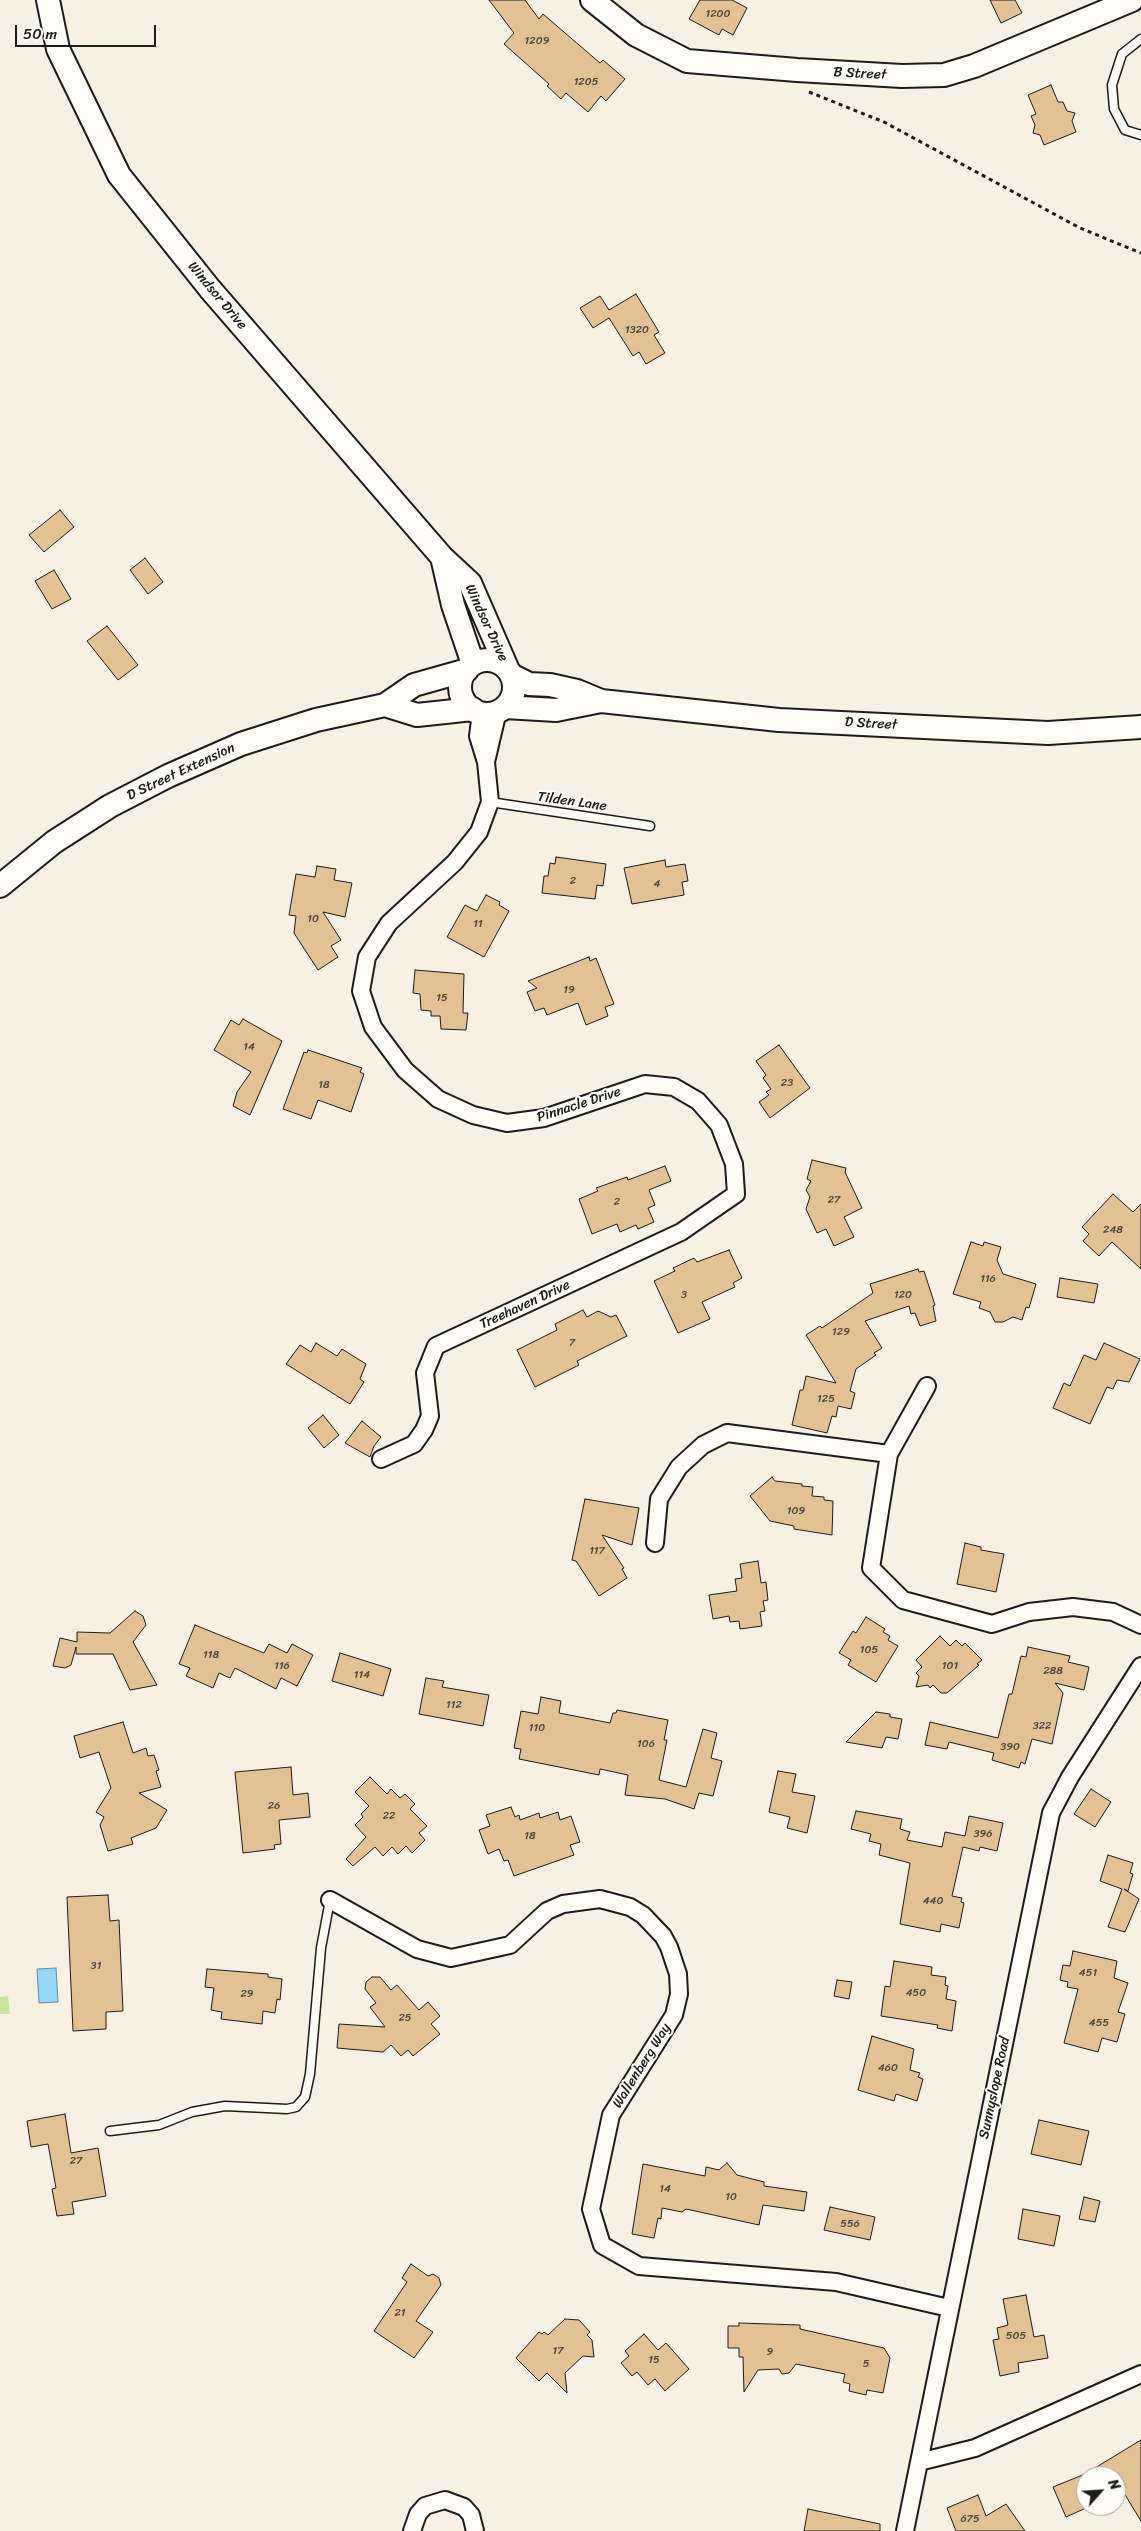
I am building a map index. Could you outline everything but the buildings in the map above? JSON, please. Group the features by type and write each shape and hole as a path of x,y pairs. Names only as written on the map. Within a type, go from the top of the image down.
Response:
{"street":[{"name":"Windsor Drive","path":"48,0 58,49 119,175 210,289 442,557 470,583 509,672"},
{"name":"B Street","path":"592,0 636,35 687,61 902,76 944,75 974,66 1132,0"},
{"name":"Windsor Drive","path":"442,557 470,667"},
{"path":"491,660 509,672 514,692 489,710 462,695 461,686 470,667 491,660"},
{"name":"D Street Extension","path":"0,886 54,842 110,806 168,776 241,744 316,720 385,705 414,685 470,667"},
{"name":"D Street","path":"509,672 529,684 550,685 577,691 601,701 779,720 1048,733 1141,727"},
{"name":"D Street","path":"489,710 556,710 601,701"},
{"name":"D Street Extension","path":"385,705 417,715 489,710"},
{"name":"Pinnacle Drive","path":"489,710 478,736 486,762 490,802 479,832 455,862 389,923 366,957 361,991 372,1027 405,1070 438,1098 473,1115 507,1123 544,1118 644,1084 674,1087 698,1101 719,1125 734,1164 736,1194"},
{"name":"Treehaven Drive","path":"381,1459 414,1444 424,1430 430,1416 425,1373 436,1346 681,1232 736,1194"},
{"path":"927,1386 889,1454 871,1568 903,1600 992,1624 1029,1612 1073,1607 1113,1612 1141,1625"},
{"path":"655,1543 659,1499 679,1467 704,1445 727,1433 889,1454"},
{"name":"Sunnyslope Road","path":"905,2531 949,2308 1052,1813 1070,1777 1141,1666"},
{"name":"Wallenberg Way","path":"330,1900 417,1949 451,1958 510,1945 547,1911 563,1904 600,1899 616,1902 637,1911 655,1926 669,1947 678,1974 679,1994 674,2015 611,2115 591,2209 602,2245 639,2266 836,2282 949,2308"},
{"path":"919,2462 975,2448 1141,2374"},
{"path":"412,2531 418,2514 425,2506 445,2500 464,2507 471,2515 476,2531"}],"lane":[{"path":"1141,39 1122,54 1112,85 1114,109 1125,130 1141,135"},
{"name":"Tilden Lane","path":"490,802 650,826"},
{"path":"110,2131 159,2126 192,2112 225,2106 287,2110 296,2107 305,2097 310,2074 321,1948 330,1900"}],"path":[{"path":"797,70 804,90 884,122 1080,228 1141,253"}],"green space":[{"path":"8,1996 10,2014 0,2014 0,1997"}],"water":[{"path":"56,1968 58,2002 39,2003 37,1969"}]}
